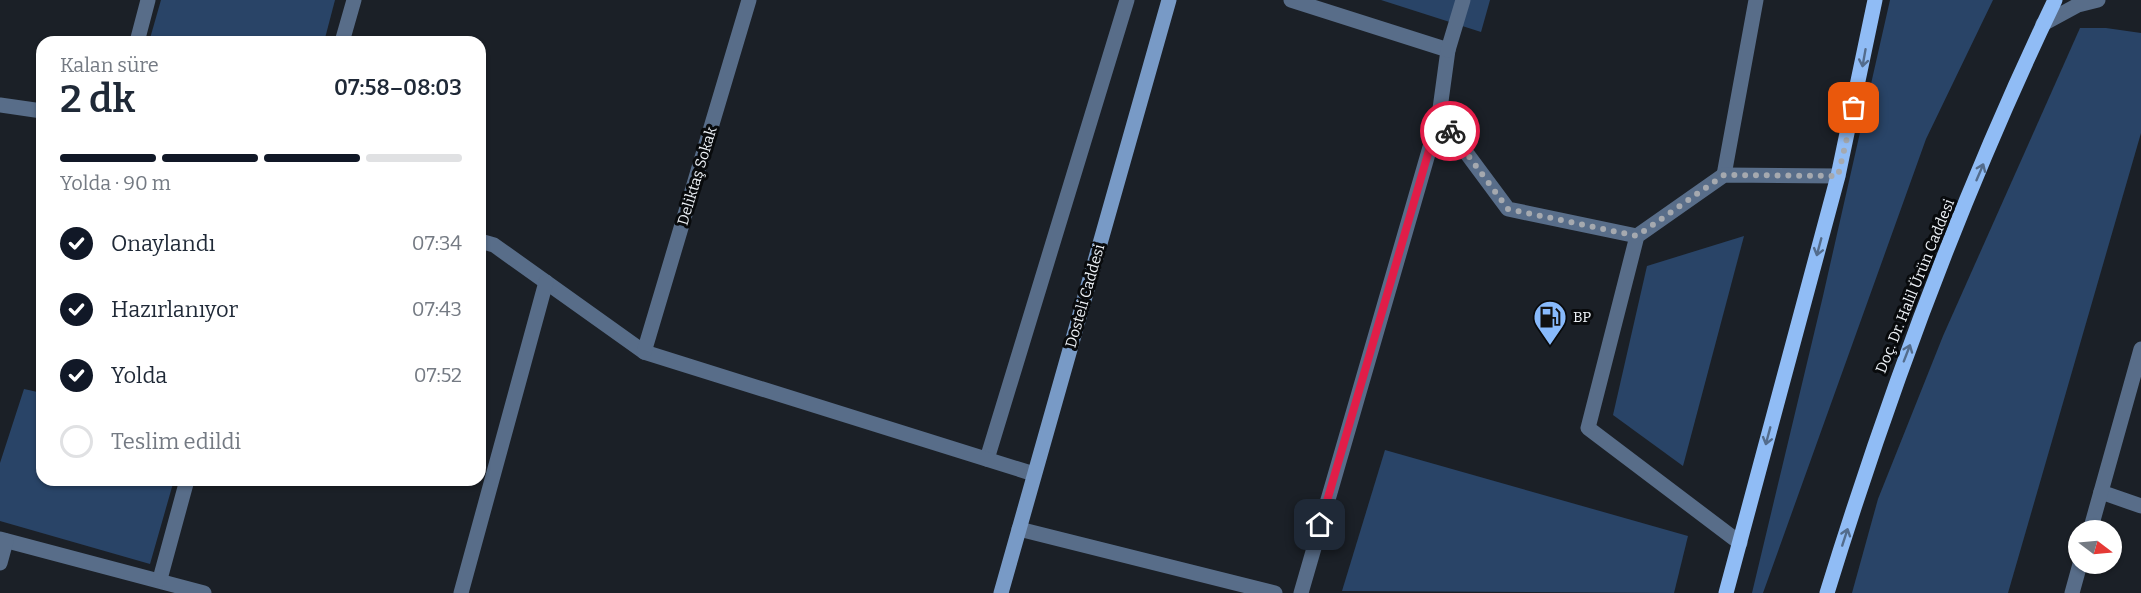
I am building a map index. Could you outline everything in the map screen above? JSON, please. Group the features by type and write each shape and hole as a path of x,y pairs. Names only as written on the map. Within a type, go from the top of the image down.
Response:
{"main road":[{"path":"1726,593 1838,176 1875,0"},
{"name":"Doç. Dr. Halil Ürün Caddesi","path":"1828,591 1893,389 1941,264 2055,0"}],"street":[{"path":"139,36 148,0"},
{"path":"344,36 354,0"},
{"name":"Deliktaş Sokak","path":"644,352 750,0"},
{"path":"987,459 1127,0"},
{"name":"Dosteli Caddesi","path":"1001,593 1169,0"},
{"path":"1291,0 1448,50"},
{"path":"1301,593 1439,116 1448,50 1463,0"},
{"path":"1724,175 1756,0"},
{"path":"2043,24 2078,5 2098,0"},
{"path":"0,105 36,110"},
{"path":"1439,116 1508,209 1637,236"},
{"path":"1740,543 1588,428 1637,236 1724,175 1838,176"},
{"path":"486,243 494,245 644,352 1034,474"},
{"path":"461,593 546,282"},
{"path":"2093,520 2141,349"},
{"path":"160,579 185,486"},
{"path":"2101,492 2141,506"},
{"path":"1019,529 1275,593"},
{"path":"0,563 3,540 160,579 204,593"},
{"path":"2072,593 2077,574"}],"shaded area":[{"path":"161,0 335,0 326,36 151,36"},
{"path":"1381,0 1490,0 1481,32"},
{"path":"1890,0 1993,0 1926,139 1763,593 1752,593 1823,296"},
{"path":"2080,28 2106,28 2141,33 2141,133 2008,593 1852,593 1878,499 1943,336"},
{"path":"1744,236 1683,466 1613,415 1647,266"},
{"path":"24,389 36,392 36,486 172,486 150,564 0,521 0,463"},
{"path":"1385,450 1688,536 1674,593 1342,591"}],"way so far":[{"path":"1450,131 1508,209 1637,236 1724,175 1838,176 1854,108"}],"place":[{"name":"BP","path":"1550,346"}],"route":[{"path":"1320,525 1439,116 1450,131"}]}
